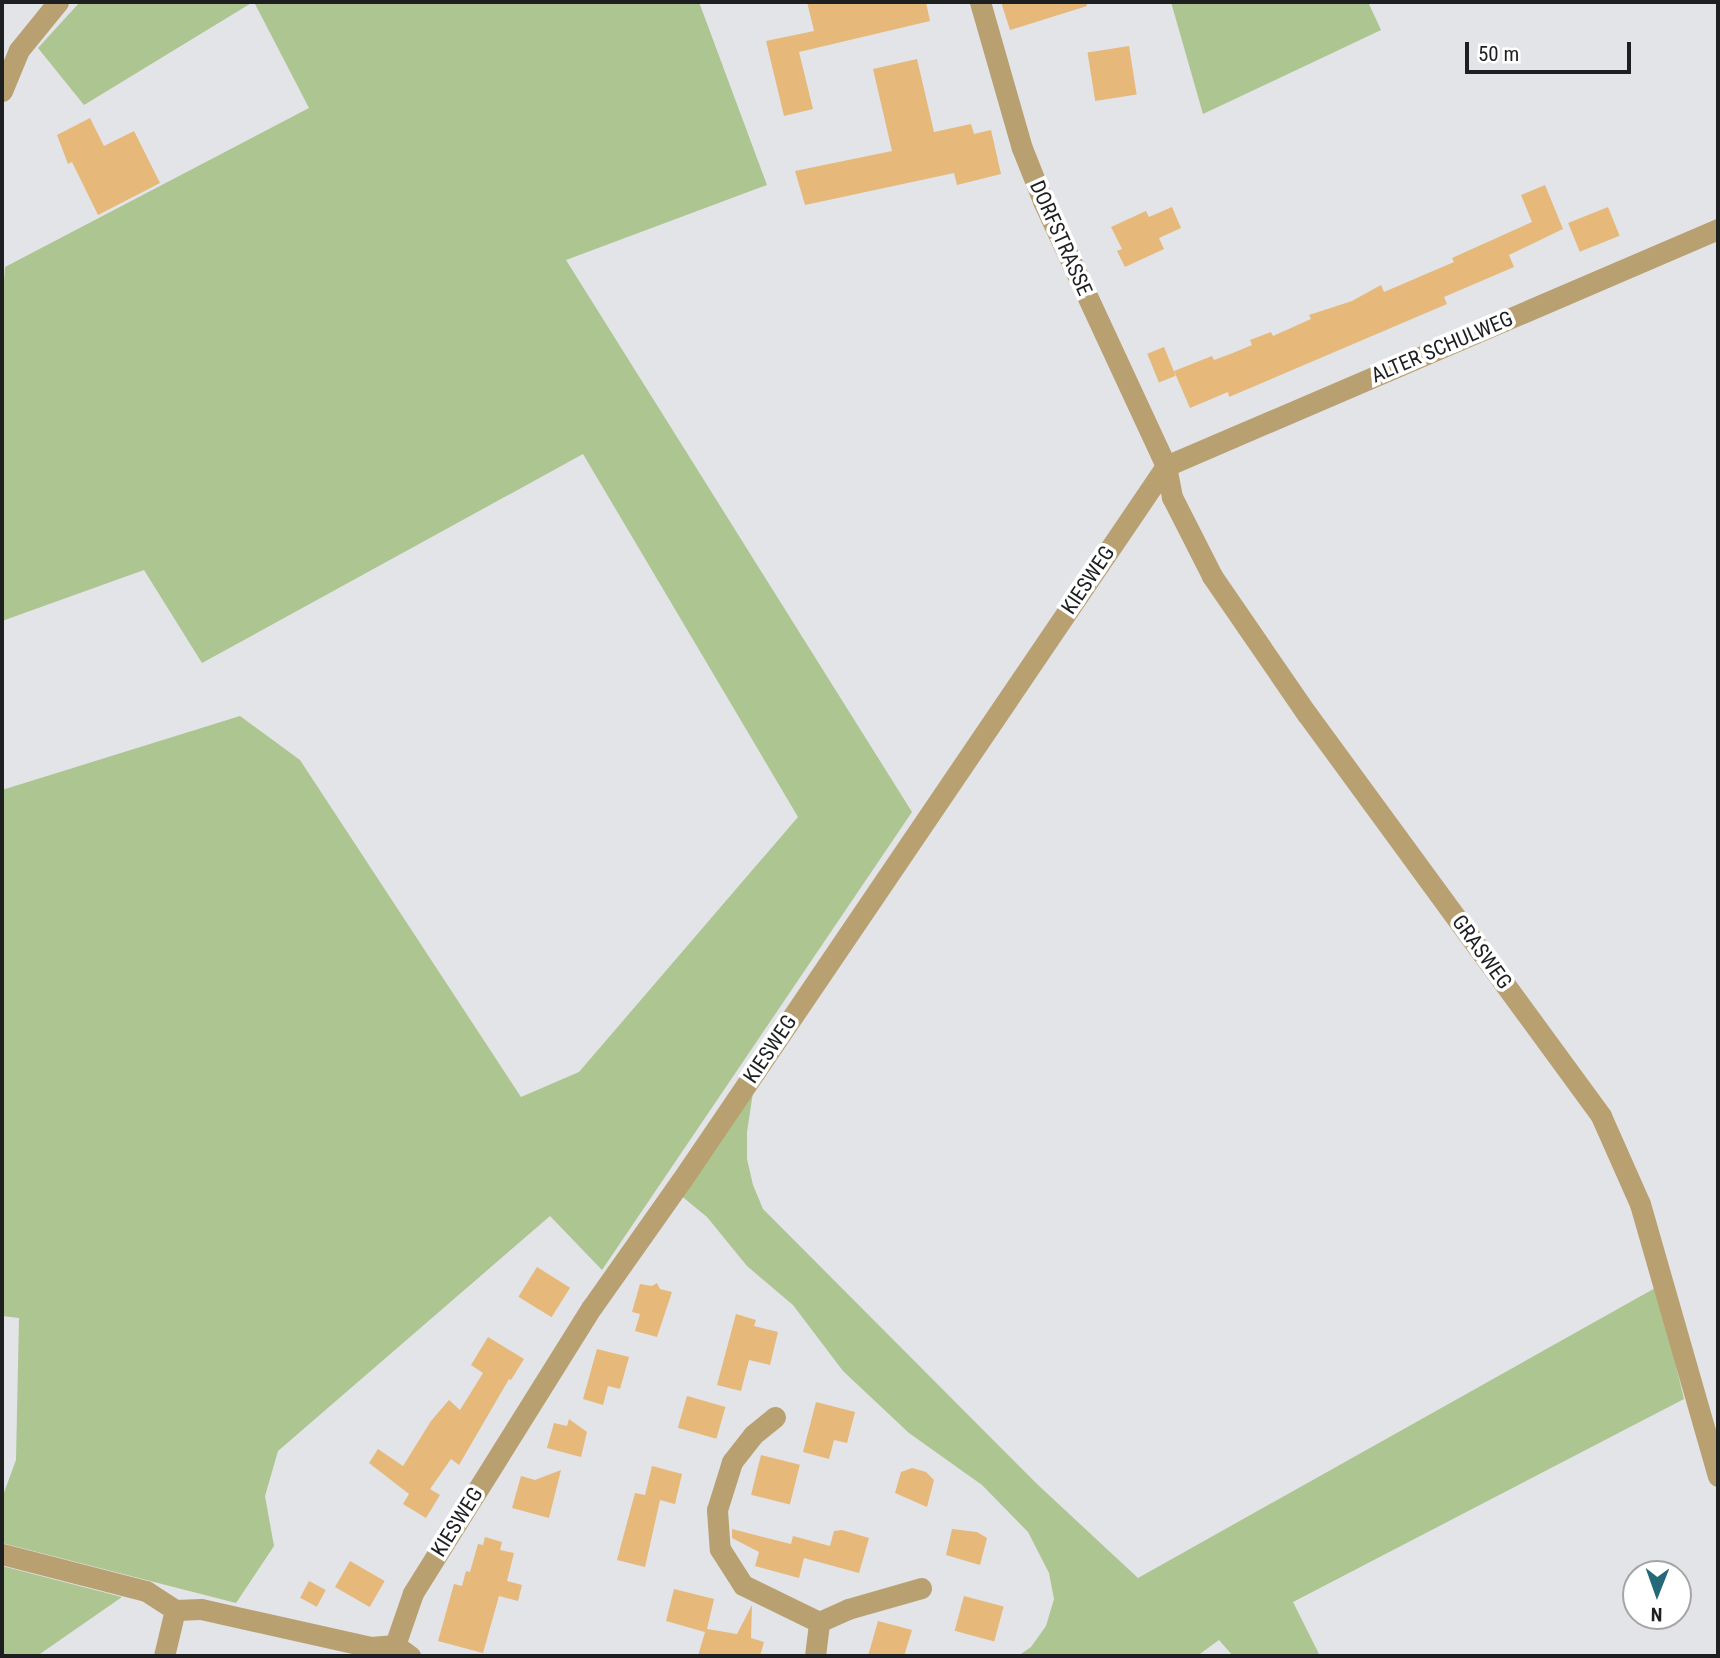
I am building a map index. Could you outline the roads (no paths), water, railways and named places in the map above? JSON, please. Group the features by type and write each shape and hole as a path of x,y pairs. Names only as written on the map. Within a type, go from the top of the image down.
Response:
{"street":[{"path":"2,92 19,50 58,2"},
{"name":"DORFSTRASSE","path":"980,2 1022,148 1043,201 1166,466"},
{"name":"ALTER SCHULWEG","path":"1166,466 1718,229"},
{"name":"GRASWEG","path":"1166,466 1172,497 1220,587 1307,714 1601,1116 1640,1204 1718,1476"},
{"name":"KIESWEG","path":"403,1651 413,1592 592,1307 681,1181 1166,466"},
{"path":"775,1417 753,1435 732,1462 717,1510 720,1549 743,1585 818,1622 848,1609 920,1588"},
{"path":"2,1554 146,1591 175,1610 201,1609 371,1647 403,1651"},
{"path":"164,1656 175,1610"},
{"path":"815,1656 818,1622"}]}
